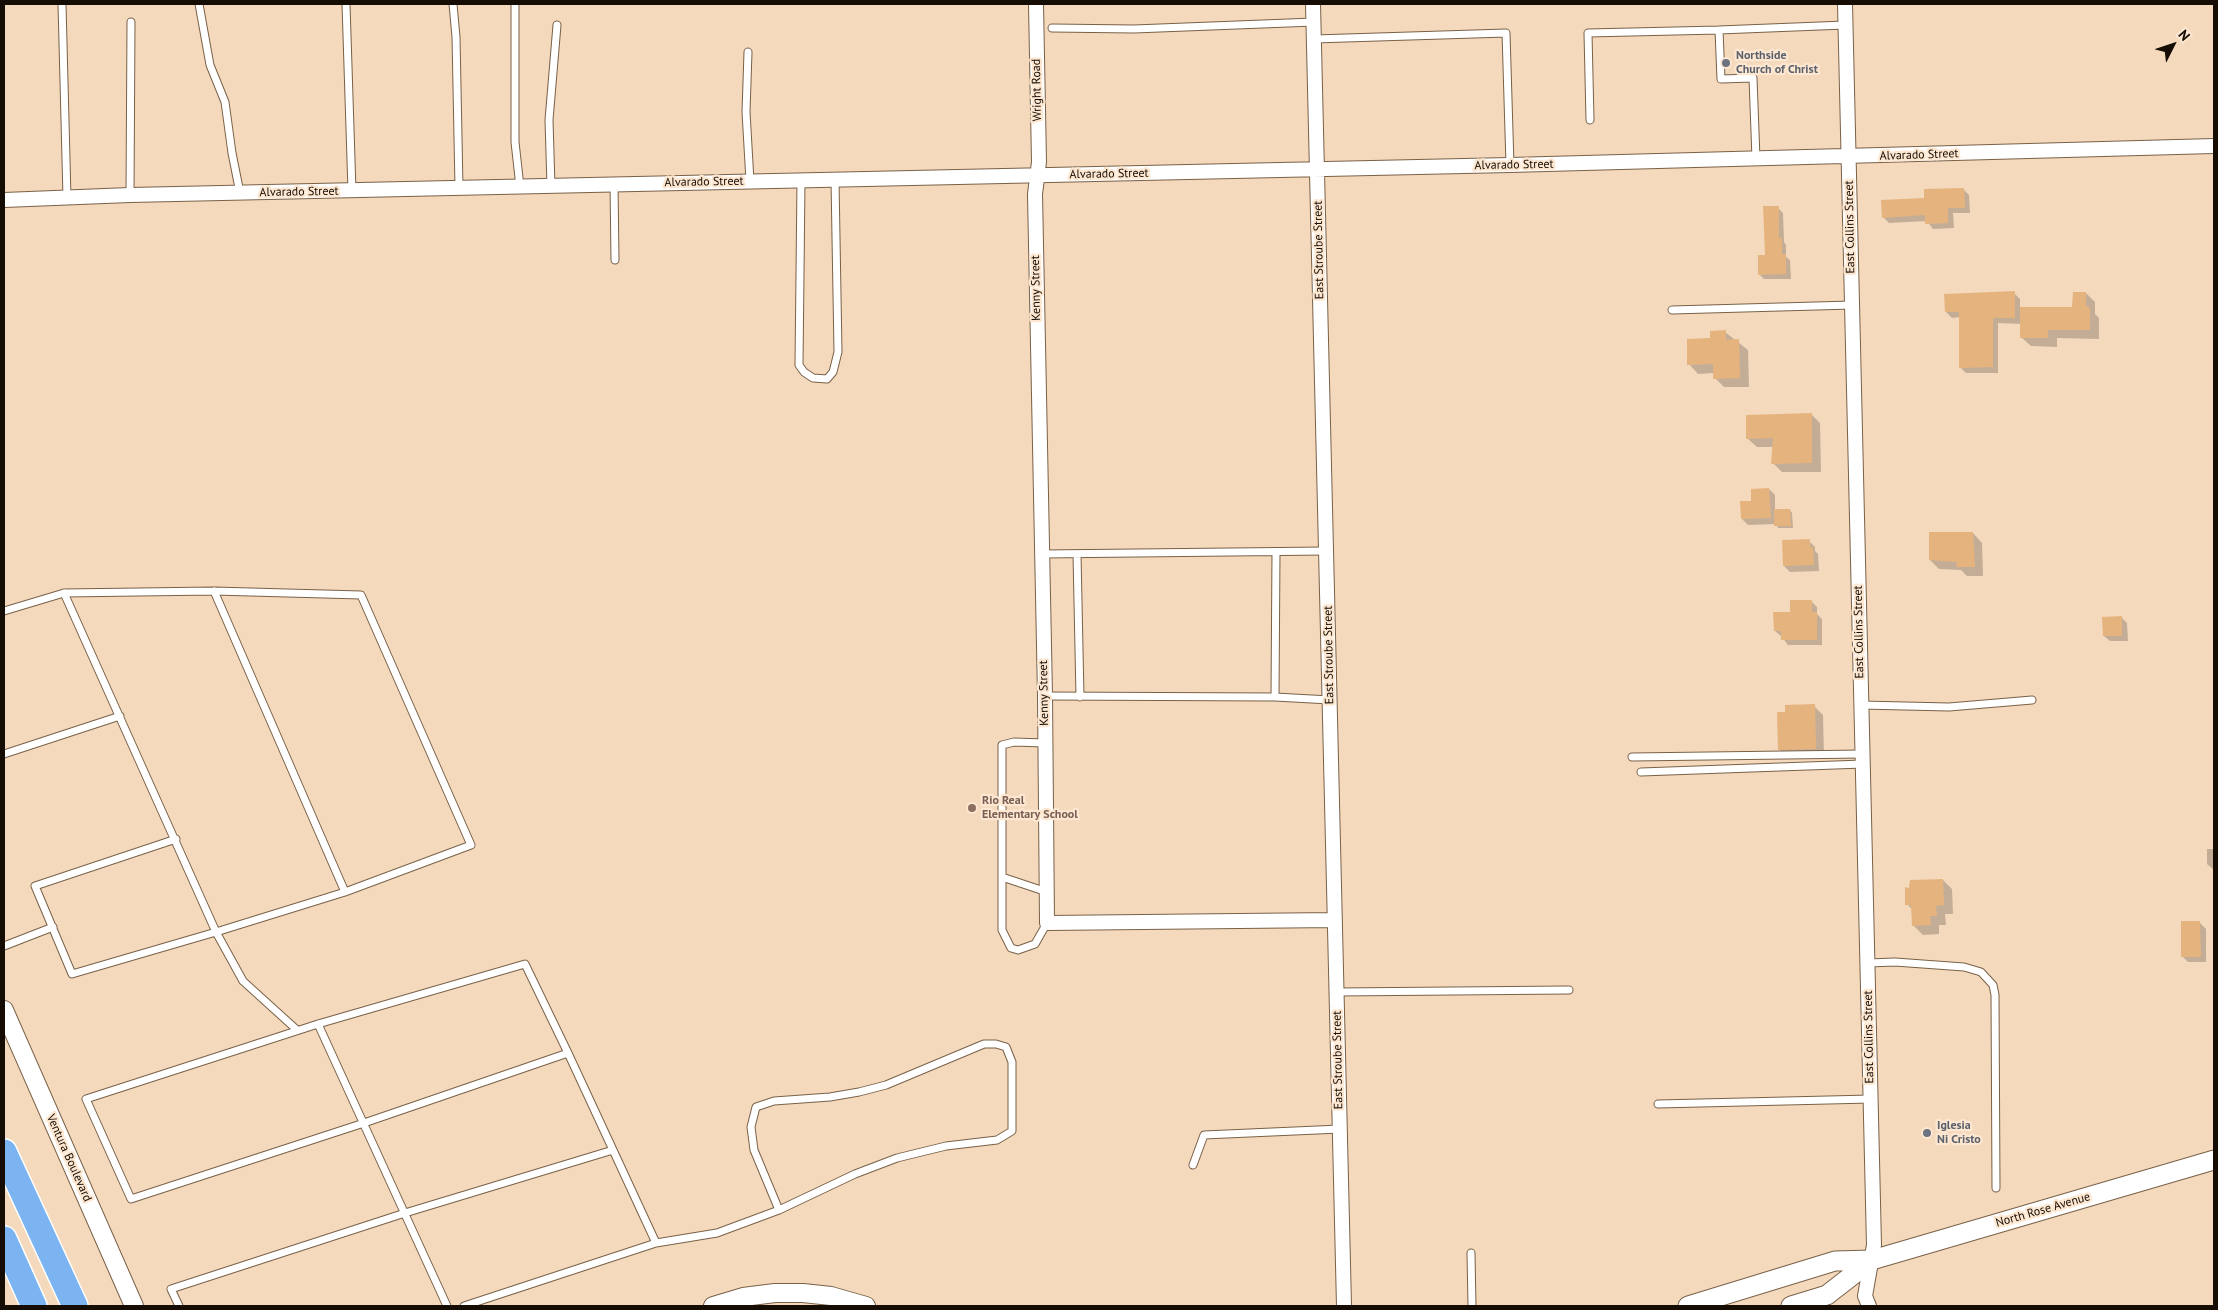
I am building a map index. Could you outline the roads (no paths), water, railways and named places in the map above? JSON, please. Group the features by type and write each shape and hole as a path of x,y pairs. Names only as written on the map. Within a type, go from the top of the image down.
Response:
{"highway":[{"path":"4,1152 75,1306"},
{"path":"4,1239 34,1306"}],"main road":[{"name":"North Rose Avenue","path":"1688,1306 1835,1261 1872,1260 2214,1160"},
{"name":"North Rose Avenue","path":"1791,1306 1827,1295 1872,1260"}],"street":[{"name":"Wright Road","path":"1036,4 1039,162 1036,176"},
{"name":"East Stroube Street","path":"1314,4 1344,1306"},
{"name":"East Collins Street","path":"1845,4 1874,1244 1865,1296 1869,1306"},
{"name":"Alvarado Street","path":"4,200 130,195 1848,157 2214,146"},
{"name":"Kenny Street","path":"1036,176 1047,923"},
{"path":"1047,923 1335,920"},
{"name":"Ventura Boulevard","path":"4,1010 134,1306"},
{"path":"713,1306 743,1297 804,1292 831,1296 866,1306"}],"lane":[{"path":"62,4 67,198"},
{"path":"199,4 210,65 225,102 240,193"},
{"path":"346,4 352,191"},
{"path":"453,4 456,37 459,189"},
{"path":"515,4 515,142 520,187"},
{"path":"130,195 131,22"},
{"path":"1052,28 1134,28 1314,22"},
{"path":"552,186 549,120 557,25"},
{"path":"1590,120 1588,33 1845,25"},
{"path":"1719,30 1721,79 1753,78 1756,159"},
{"path":"1314,38 1506,33 1510,165"},
{"path":"748,52 746,112 750,182"},
{"path":"801,180 800,365 804,372 813,378 827,379 833,372 838,352 835,180"},
{"path":"614,184 615,260"},
{"path":"1672,310 1852,305"},
{"path":"1041,554 1326,551"},
{"path":"1275,697 1276,552"},
{"path":"1076,554 1080,696"},
{"path":"214,590 345,892"},
{"path":"4,611 64,593 214,590 360,594 471,845 345,892 72,974 35,886 176,839"},
{"path":"64,593 176,839 216,932 243,981 297,1030"},
{"path":"1045,696 1275,697 1330,700"},
{"path":"1861,705 1949,707 2032,700"},
{"path":"4,754 120,716"},
{"path":"1045,743 1014,742 1002,745 1002,930 1011,948 1018,950 1035,944 1047,923"},
{"path":"1632,757 1863,759"},
{"path":"1642,772 1863,759"},
{"path":"1002,877 1047,892"},
{"path":"4,946 52,927"},
{"path":"1868,963 1895,962 1964,967 1981,972 1993,985 1995,996 1996,1188"},
{"path":"568,1053 364,1123 131,1198 86,1099 297,1030 525,964 568,1053 656,1243"},
{"path":"1337,992 1569,990"},
{"path":"318,1024 447,1306"},
{"path":"464,1306 656,1243 717,1233 778,1210 855,1174 897,1158 946,1146 997,1140 1012,1131 1012,1062 1006,1047 996,1044 984,1044 886,1085 859,1092 830,1097 774,1101 756,1107 751,1127 754,1150 778,1210"},
{"path":"1658,1104 1871,1099"},
{"path":"1193,1164 1204,1135 1340,1129"},
{"path":"179,1306 171,1289 405,1213 613,1150"},
{"path":"1471,1253 1472,1306"}],"place":[{"name":"Northside Church of Christ","path":"1726,63"},
{"name":"Rio Real Elementary School","path":"972,808"},
{"name":"Iglesia Ni Cristo","path":"1927,1133"}]}
